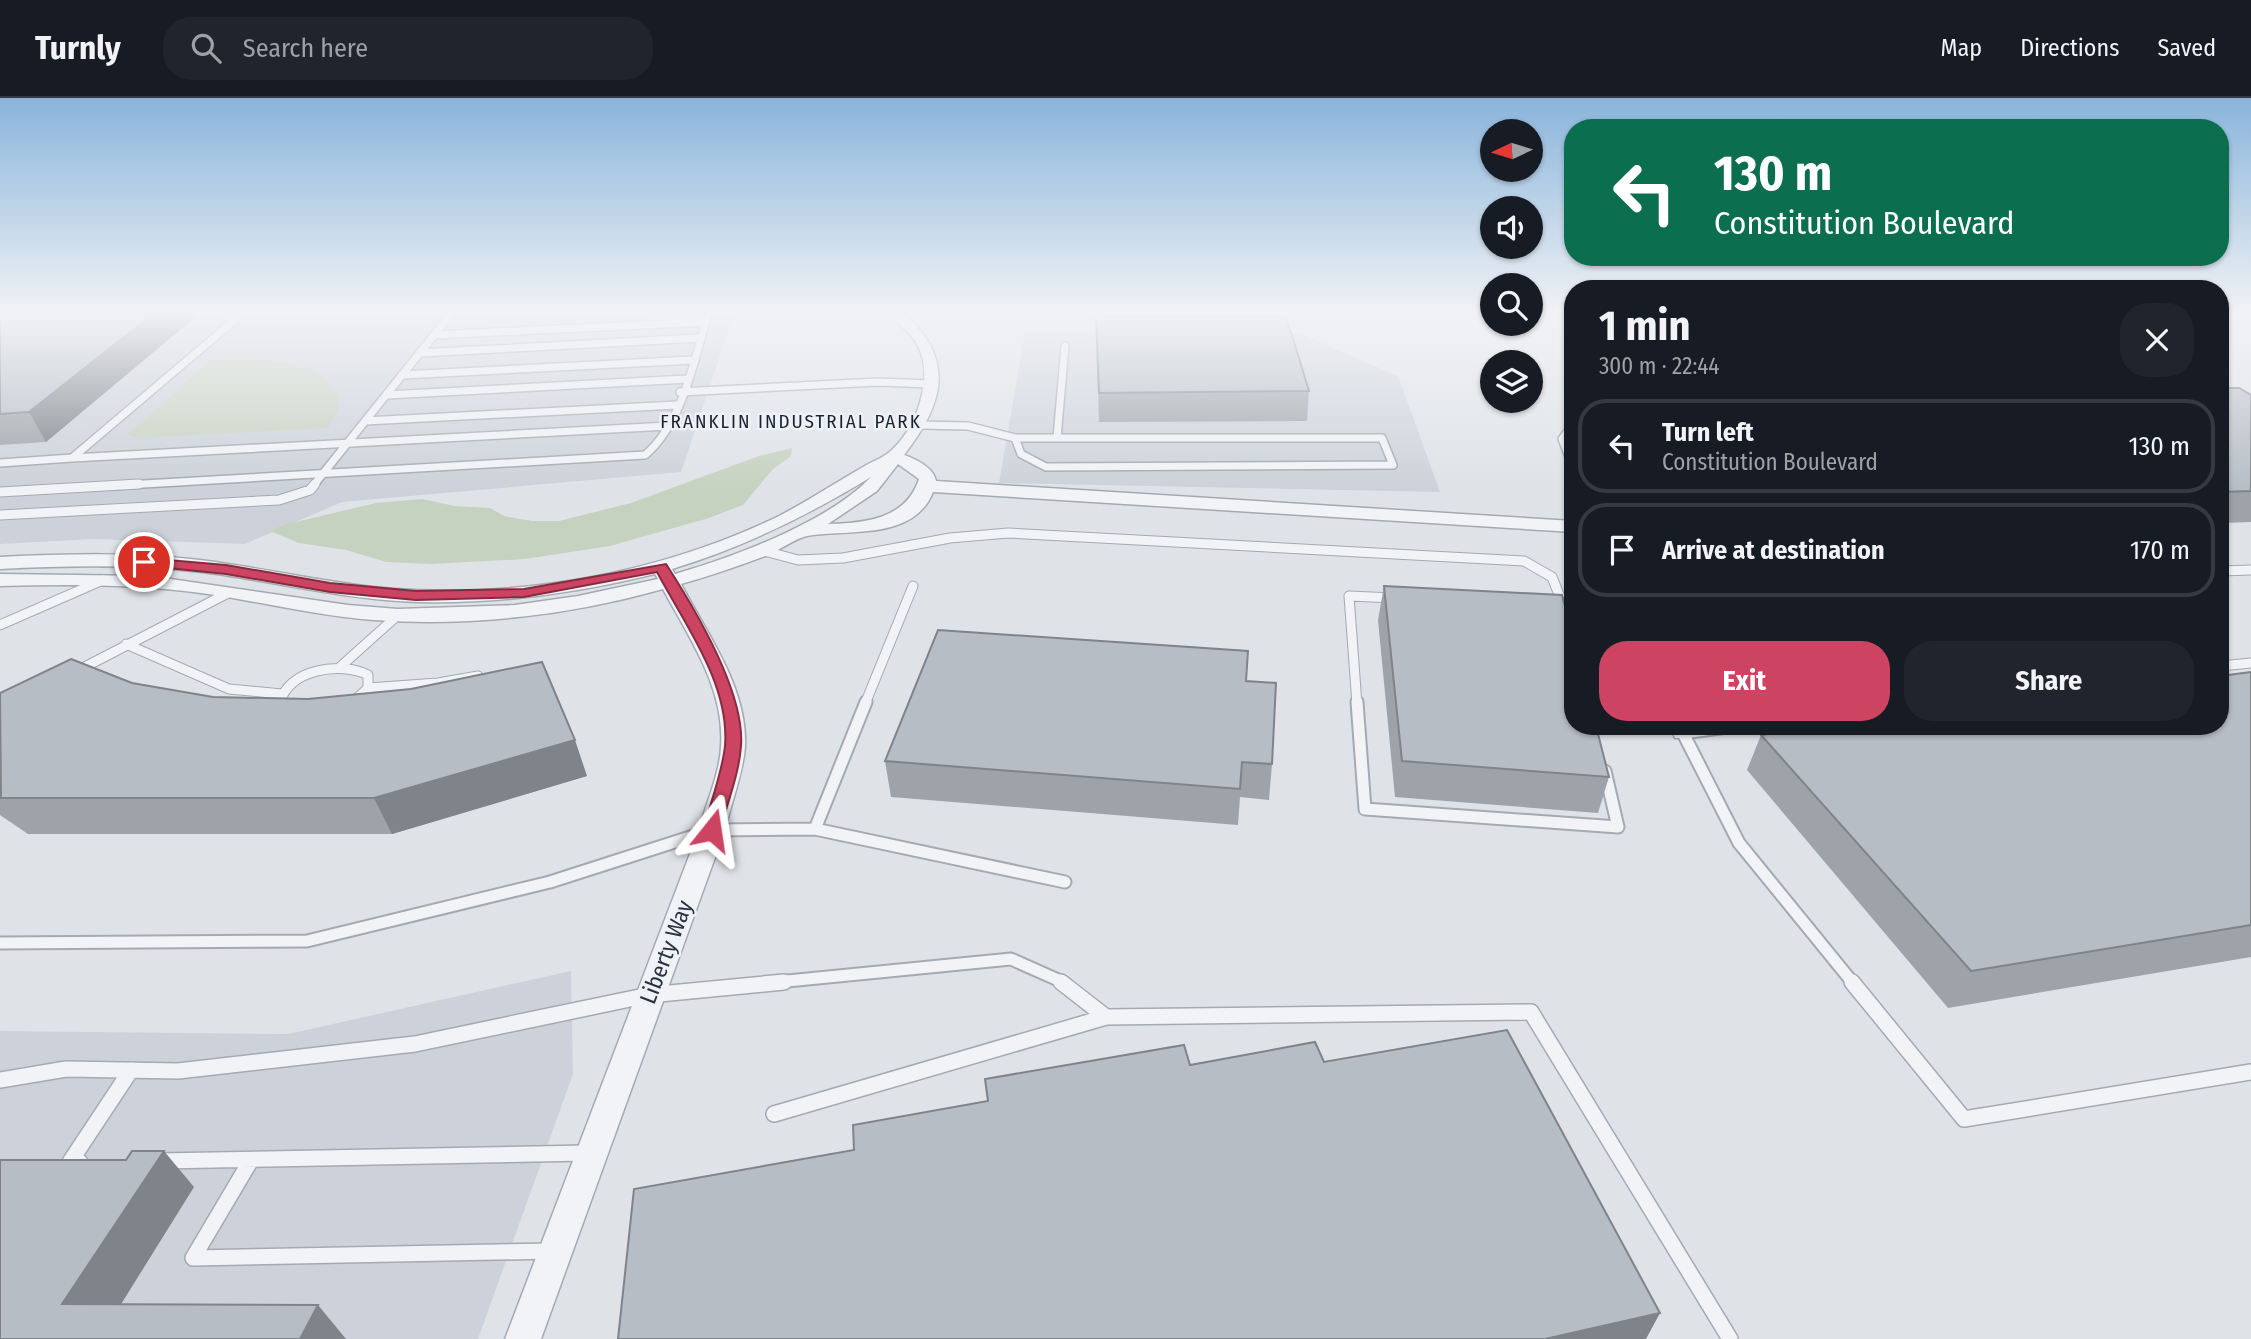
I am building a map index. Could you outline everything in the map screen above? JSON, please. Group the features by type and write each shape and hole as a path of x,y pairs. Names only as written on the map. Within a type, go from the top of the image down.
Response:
{"street":[{"path":"0,580 106,579 228,593 306,607 398,615 520,612 586,602 666,574 761,550 834,514 866,492 884,475 893,457 919,425 932,393 929,372"},
{"path":"802,531 861,527 890,519 919,503 928,478 923,470 893,457"},
{"path":"0,563 129,560 226,569 330,588 416,596 524,593 666,574 783,520 893,457"},
{"path":"927,486 1564,526"},
{"name":"Liberty Way","path":"523,1339 712,830 733,748 732,715 722,681 685,617 666,574"}],"lane":[{"path":"72,458 174,372"},
{"path":"0,515 279,500 310,490 405,372"},
{"path":"402,375 462,372"},
{"path":"0,492 637,456 653,451 662,441 690,372"},
{"path":"1057,438 1063,372"},
{"path":"386,395 688,379"},
{"path":"680,392 878,382 930,384"},
{"path":"365,421 677,405"},
{"path":"919,425 953,422 983,426 1015,438 1382,438 1393,465 1046,467 1021,454 1015,438"},
{"path":"0,463 668,426"},
{"path":"761,550 798,560 843,558 950,537 1008,533 1524,561 1545,570 1558,581 1564,607 1551,606"},
{"path":"2229,571 2251,570"},
{"path":"0,625 106,579"},
{"path":"815,829 912,586"},
{"path":"69,676 228,593"},
{"path":"1403,599 1349,596 1365,808 1618,827 1603,764"},
{"path":"340,667 398,615"},
{"path":"126,644 229,689 282,694 313,673 340,667 362,670 370,681 368,688"},
{"path":"2229,665 2251,663"},
{"path":"344,707 368,688 438,683 491,674"},
{"path":"282,694 281,708 296,716"},
{"path":"1685,735 1739,843 1964,1119 2251,1072"},
{"path":"0,943 307,941 550,882 712,830 815,829 1065,882"},
{"path":"0,1080 65,1069 178,1071 415,1044 649,995 1011,959 1067,984 1106,1017"},
{"path":"774,1114 1106,1017 1531,1012 1730,1339"},
{"path":"98,1162 70,1162 131,1070"},
{"path":"140,1161 591,1153"},
{"path":"251,1160 193,1258 555,1251"}],"shaded area":[{"path":"0,372 715,372 681,472 342,502 245,544 93,539 0,544"},
{"path":"1018,372 1388,372 1398,376 1440,492 999,483"},
{"path":"571,971 573,1074 478,1339 0,1339 0,1031 288,1034"}],"green space":[{"path":"198,372 313,372 328,382 338,395 338,410 328,428 137,438 128,434"},
{"path":"792,448 791,456 772,470 743,505 709,518 610,546 525,559 431,564 386,562 346,550 299,543 270,531 283,525 376,503 422,499 455,506 490,508 504,516 532,521 559,521 631,503 759,456"}],"building":[{"path":"0,372 80,372 29,412 0,414"},
{"path":"1098,372 1303,372 1309,391 1099,393"},
{"path":"2229,388 2239,388 2251,395 2251,491 2229,492"},
{"path":"1384,586 1562,595 1564,735 1598,735 1609,777 1402,761"},
{"path":"938,630 1248,651 1246,681 1276,683 1272,764 1242,762 1240,789 885,761"},
{"path":"71,659 132,683 213,697 308,699 411,689 542,662 575,740 374,798 1,798 0,693"},
{"path":"2251,672 2251,925 1971,971 1761,735 2229,735 2229,675"},
{"path":"1507,1030 1660,1313 1545,1339 618,1339 634,1189 854,1150 853,1125 988,1101 985,1079 1184,1045 1190,1065 1315,1042 1324,1062"},
{"path":"132,1151 164,1151 62,1304 318,1305 300,1339 0,1339 0,1160 126,1160"}],"district":[{"name":"FRANKLIN INDUSTRIAL PARK","path":"791,421"}],"route":[{"path":"144,562 226,569 330,588 416,596 524,593 583,584 661,567 670,580 685,617 722,681 732,715 733,748 712,830"}]}
